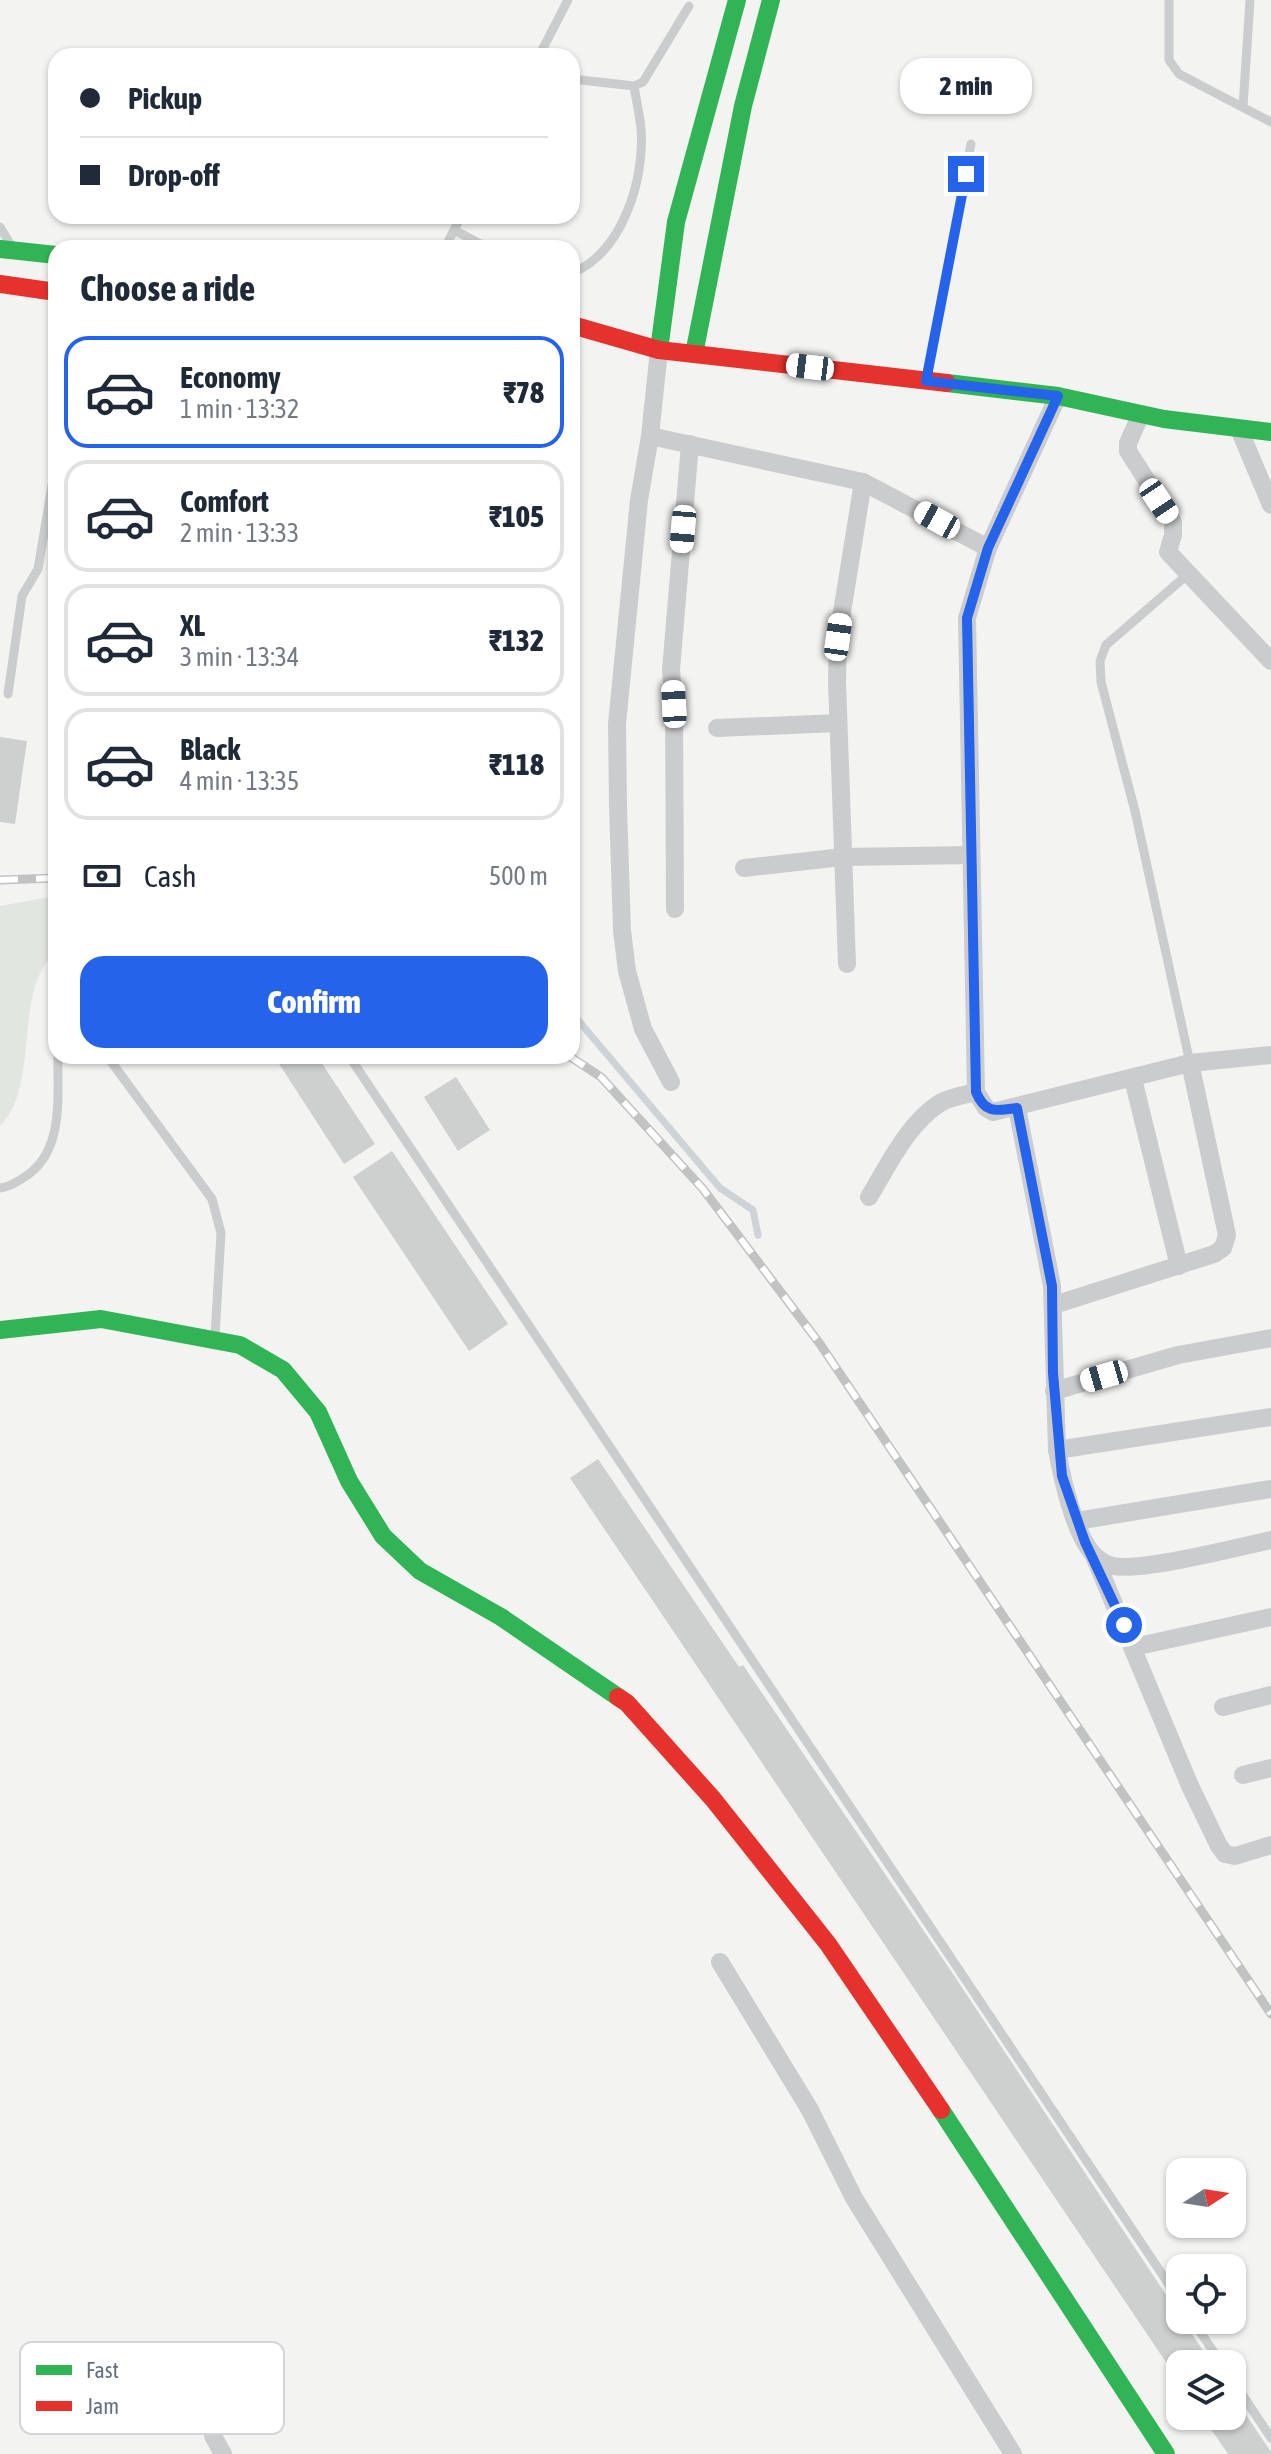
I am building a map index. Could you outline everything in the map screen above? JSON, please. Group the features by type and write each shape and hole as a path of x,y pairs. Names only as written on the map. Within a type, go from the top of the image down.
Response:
{"street":[{"path":"671,1082 643,1029 632,996 622,930 617,724 639,500 650,436 676,222 737,0"},
{"path":"694,354 743,106 771,0"},
{"path":"8,250 48,254"},
{"path":"0,284 48,291"},
{"path":"580,328 659,350 1058,396 1141,414 1271,432"},
{"path":"580,345 623,342"},
{"path":"1058,396 988,548 967,618 976,1092 986,1108 993,1112 1190,1063 1271,1055"},
{"path":"1141,414 1128,443 1128,451 1173,522 1168,552 1271,661"},
{"path":"1239,429 1271,505"},
{"path":"650,436 863,482 988,548"},
{"path":"675,909 674,704 671,670 690,444"},
{"path":"847,964 838,637 863,482"},
{"path":"717,728 838,723"},
{"path":"744,868 843,857 971,855"},
{"path":"1054,1305 1179,1266 1223,1248 1227,1235 1190,1063"},
{"path":"1133,1079 1179,1266"},
{"path":"869,1197 902,1143 927,1115 941,1103 976,1092"},
{"path":"1017,1108 1054,1305 1057,1450 1077,1521 1134,1647 1163,1724 1219,1846 1225,1854 1235,1856 1271,1845"},
{"path":"0,1330 101,1319 240,1345 283,1370 318,1412 349,1481 383,1536 420,1571 501,1617 615,1694 713,1799 828,1944 961,2139 1166,2454"},
{"path":"1054,1391 1178,1355 1271,1338"},
{"path":"1057,1450 1271,1417"},
{"path":"1077,1521 1271,1489"},
{"path":"1094,1556 1113,1566 1146,1564 1271,1540"},
{"path":"1134,1647 1271,1617"},
{"path":"1223,1707 1271,1695"},
{"path":"1243,1775 1271,1768"},
{"path":"720,1962 810,2110 854,2198 1013,2454"},
{"path":"213,2436 223,2454"}],"lane":[{"path":"543,48 568,0"},
{"path":"1169,0 1169,60 1179,74 1271,122"},
{"path":"1243,107 1250,0"},
{"path":"580,80 634,86 649,77 689,6"},
{"path":"580,269 593,262 613,238 627,209 640,155 641,130 634,86"},
{"path":"926,381 971,144"},
{"path":"449,240 457,224"},
{"path":"0,227 8,250"},
{"path":"454,230 473,240"},
{"path":"8,694 22,596 38,569 48,510"},
{"path":"1187,575 1106,645 1100,661 1101,682 1135,811 1190,1063"},
{"path":"0,1188 37,1170 53,1144 58,1064"},
{"path":"113,1064 212,1199 221,1233 214,1340"},
{"path":"354,1064 1166,2280"},
{"path":"1246,2400 1271,2438"}],"shaded area":[{"path":"48,897 48,963 34,989 20,1087 12,1108 0,1126 0,906"}],"building":[{"path":"0,737 27,741 15,824 0,822"},
{"path":"279,1064 322,1064 375,1144 344,1164"},
{"path":"456,1077 490,1130 458,1151 424,1097"},
{"path":"392,1151 508,1324 469,1351 353,1177"},
{"path":"598,1459 739,1667 743,1665 949,1968 1166,2295 1166,2334 1192,2334 1203,2350 1166,2350 1166,2362 570,1478"},
{"path":"1246,2415 1271,2454 1228,2454 1212,2430 1246,2430"}],"waterway":[{"path":"580,1022 720,1188 753,1210 758,1235"}],"railway":[{"path":"0,880 48,878"},
{"path":"580,1063 601,1077 703,1189 820,1344 1271,2014"}],"traffic: fast":[{"path":"659,350 676,222 737,0"},
{"path":"694,354 743,106 771,0"},
{"path":"0,249 48,254"},
{"path":"947,383 1058,396 1164,419 1271,432"},
{"path":"0,1330 101,1319 240,1345 283,1370 318,1412 349,1481 383,1536 420,1571 501,1617 618,1697"},
{"path":"941,2110 1166,2454"}],"traffic: jam":[{"path":"0,284 48,291"},
{"path":"580,327 659,350 947,383"},
{"path":"618,1697 627,1703 713,1799 828,1944 941,2110"}],"route":[{"path":"966,174 926,381 1058,396 988,548 967,618 976,1092 980,1101 993,1112 1017,1108 1052,1286 1057,1450 1062,1476 1085,1542 1124,1625"}]}
